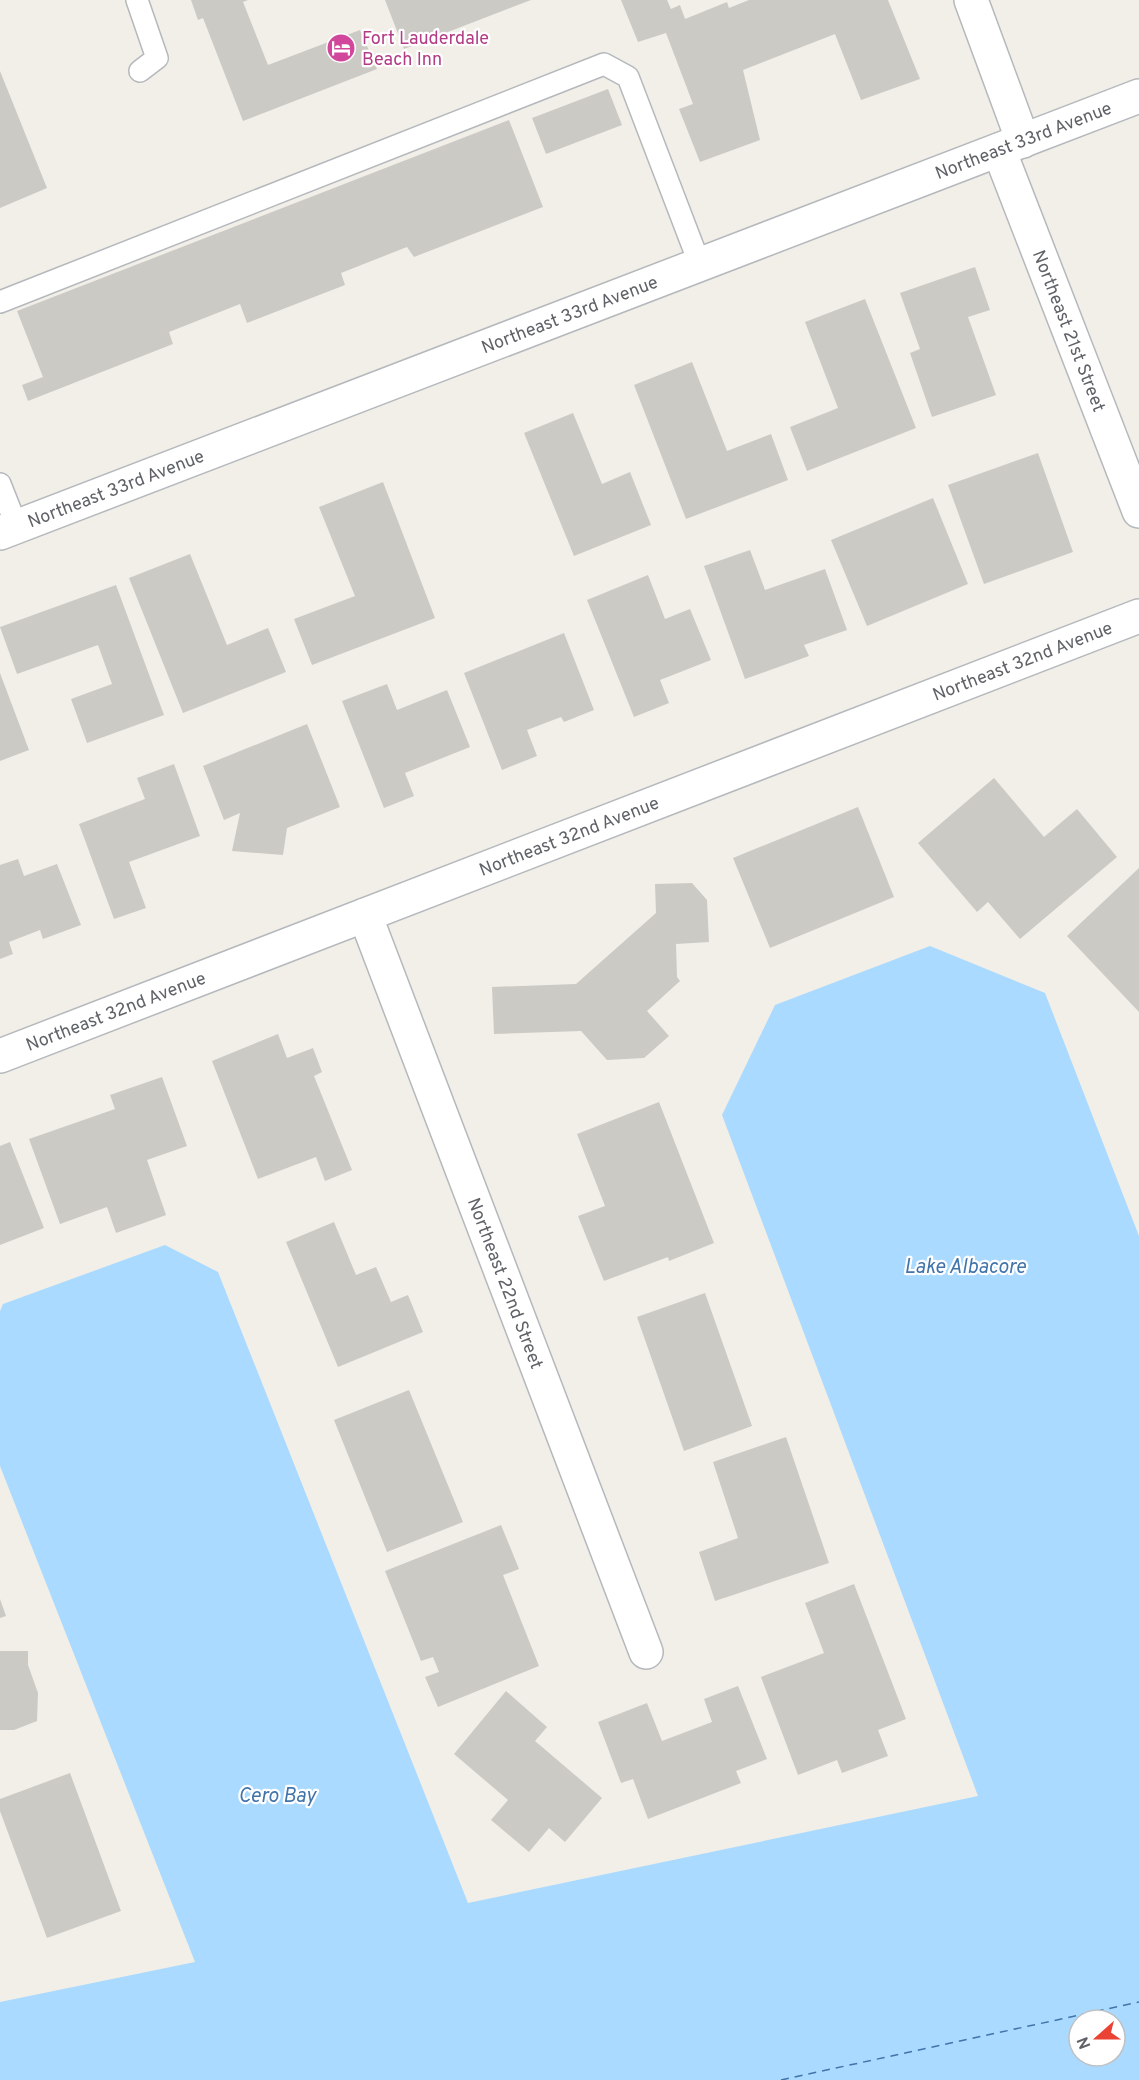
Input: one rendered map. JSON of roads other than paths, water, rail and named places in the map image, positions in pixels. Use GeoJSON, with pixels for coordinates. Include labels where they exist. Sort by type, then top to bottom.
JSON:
{"type":"FeatureCollection","features":[{"type":"Feature","properties":{"kind":"street","name":"Northeast 21st Street"},"geometry":{"type":"LineString","coordinates":[[971,0],[1011,145],[1139,511]]}},
{"type":"Feature","properties":{"kind":"street","name":"Northeast 33rd Avenue"},"geometry":{"type":"LineString","coordinates":[[9,530],[1139,96]]}},
{"type":"Feature","properties":{"kind":"street","name":"Northeast 32nd Avenue"},"geometry":{"type":"LineString","coordinates":[[0,1056],[1139,616]]}},
{"type":"Feature","properties":{"kind":"street","name":"Northeast 22nd Street"},"geometry":{"type":"LineString","coordinates":[[365,915],[646,1652]]}},
{"type":"Feature","properties":{"kind":"lane"},"geometry":{"type":"LineString","coordinates":[[137,0],[157,58],[140,71]]}},
{"type":"Feature","properties":{"kind":"lane"},"geometry":{"type":"LineString","coordinates":[[0,303],[604,64],[628,76],[700,265]]}},
{"type":"Feature","properties":{"kind":"lane"},"geometry":{"type":"LineString","coordinates":[[0,484],[9,530]]}},
{"type":"Feature","properties":{"kind":"water"},"geometry":{"type":"Polygon","coordinates":[[[930,946],[1045,993],[1139,1236],[1139,2080],[0,2080],[0,2002],[195,1962],[0,1466],[0,1311],[3,1304],[165,1245],[218,1272],[468,1903],[978,1796],[722,1115],[775,1005],[930,946]]]}},
{"type":"Feature","properties":{"kind":"place","name":"Fort Lauderdale Beach Inn"},"geometry":{"type":"Point","coordinates":[341,48]}},
{"type":"Feature","properties":{"kind":"water label","name":"Lake Albacore"},"geometry":{"type":"Point","coordinates":[965,1266]}},
{"type":"Feature","properties":{"kind":"water label","name":"Cero Bay"},"geometry":{"type":"Point","coordinates":[277,1795]}}]}
